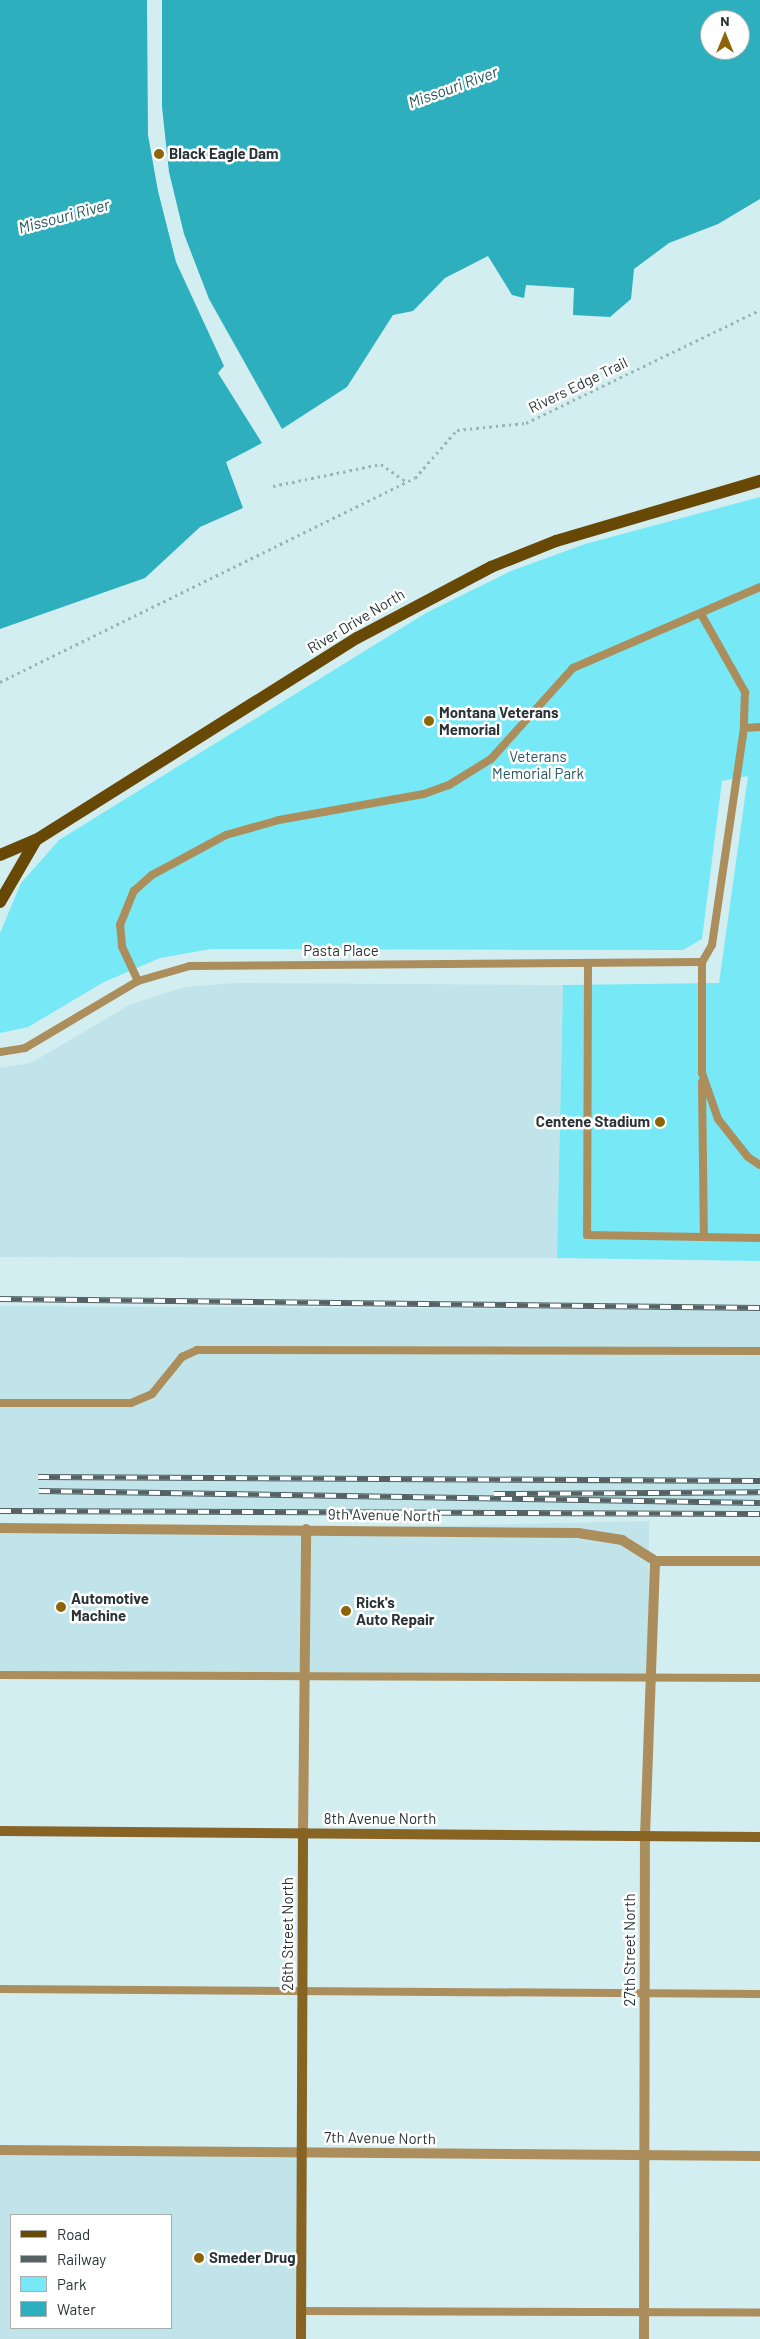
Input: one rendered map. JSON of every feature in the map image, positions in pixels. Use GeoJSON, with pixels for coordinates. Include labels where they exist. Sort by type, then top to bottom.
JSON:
{"type":"FeatureCollection","features":[{"type":"Feature","properties":{"kind":"main road","name":"River Drive North"},"geometry":{"type":"LineString","coordinates":[[0,855],[36,840],[100,796],[422,601],[556,541],[760,480]]}},
{"type":"Feature","properties":{"kind":"main road"},"geometry":{"type":"LineString","coordinates":[[0,902],[36,840]]}},
{"type":"Feature","properties":{"kind":"street","name":"9th Avenue North"},"geometry":{"type":"LineString","coordinates":[[0,1528],[306,1529],[578,1533],[622,1540],[655,1561]]}},
{"type":"Feature","properties":{"kind":"street","name":"26th Street North"},"geometry":{"type":"LineString","coordinates":[[301,2339],[306,1529]]}},
{"type":"Feature","properties":{"kind":"street"},"geometry":{"type":"LineString","coordinates":[[655,1561],[760,1561]]}},
{"type":"Feature","properties":{"kind":"street","name":"27th Street North"},"geometry":{"type":"LineString","coordinates":[[644,2339],[646,2156],[645,1836],[648,1676],[655,1561]]}},
{"type":"Feature","properties":{"kind":"street","name":"8th Avenue North"},"geometry":{"type":"LineString","coordinates":[[0,1831],[760,1837]]}},
{"type":"Feature","properties":{"kind":"street","name":"7th Avenue North"},"geometry":{"type":"LineString","coordinates":[[0,2150],[760,2156]]}},
{"type":"Feature","properties":{"kind":"lane"},"geometry":{"type":"LineString","coordinates":[[138,981],[122,946],[120,924],[134,891],[152,875],[226,836],[279,820],[424,794],[449,785],[491,760],[573,668],[760,587]]}},
{"type":"Feature","properties":{"kind":"lane"},"geometry":{"type":"LineString","coordinates":[[701,614],[745,692],[744,728],[712,945],[702,962],[704,1237]]}},
{"type":"Feature","properties":{"kind":"lane"},"geometry":{"type":"LineString","coordinates":[[744,728],[760,727]]}},
{"type":"Feature","properties":{"kind":"lane","name":"Pasta Place"},"geometry":{"type":"LineString","coordinates":[[0,1052],[25,1048],[138,981],[210,965],[588,966],[702,962]]}},
{"type":"Feature","properties":{"kind":"lane"},"geometry":{"type":"LineString","coordinates":[[588,966],[587,1235],[760,1238]]}},
{"type":"Feature","properties":{"kind":"lane"},"geometry":{"type":"LineString","coordinates":[[702,1073],[718,1119],[748,1157],[760,1165]]}},
{"type":"Feature","properties":{"kind":"lane"},"geometry":{"type":"LineString","coordinates":[[0,1402],[131,1402],[152,1394],[182,1357],[197,1350],[760,1351]]}},
{"type":"Feature","properties":{"kind":"lane"},"geometry":{"type":"LineString","coordinates":[[0,1675],[648,1676],[760,1678]]}},
{"type":"Feature","properties":{"kind":"lane"},"geometry":{"type":"LineString","coordinates":[[0,1989],[760,1994]]}},
{"type":"Feature","properties":{"kind":"lane"},"geometry":{"type":"LineString","coordinates":[[301,2310],[760,2313]]}},
{"type":"Feature","properties":{"kind":"path","name":"Rivers Edge Trail"},"geometry":{"type":"LineString","coordinates":[[406,482],[414,478],[457,430],[526,423],[760,310]]}},
{"type":"Feature","properties":{"kind":"path"},"geometry":{"type":"LineString","coordinates":[[0,682],[406,482],[381,464],[273,486]]}},
{"type":"Feature","properties":{"kind":"shaded area"},"geometry":{"type":"Polygon","coordinates":[[[236,983],[563,985],[557,1258],[0,1257],[0,1068],[31,1063],[131,1004],[185,987],[236,983]]]}},
{"type":"Feature","properties":{"kind":"shaded area"},"geometry":{"type":"Polygon","coordinates":[[[0,1306],[760,1310],[760,1510],[0,1511],[0,1306]]]}},
{"type":"Feature","properties":{"kind":"shaded area"},"geometry":{"type":"Polygon","coordinates":[[[649,1521],[648,1676],[0,1675],[0,1528],[306,1529],[649,1521]]]}},
{"type":"Feature","properties":{"kind":"shaded area"},"geometry":{"type":"Polygon","coordinates":[[[0,2150],[301,2152],[301,2339],[0,2339],[0,2150]]]}},
{"type":"Feature","properties":{"kind":"green space","name":"Veterans Memorial Park"},"geometry":{"type":"Polygon","coordinates":[[[760,497],[760,1261],[557,1258],[563,985],[719,983],[748,776],[722,781],[702,939],[683,950],[211,949],[160,958],[104,982],[28,1027],[0,1033],[0,933],[21,883],[59,840],[426,613],[511,571],[585,544],[760,497]]]}},
{"type":"Feature","properties":{"kind":"water","name":"Missouri River"},"geometry":{"type":"Polygon","coordinates":[[[0,0],[147,0],[148,135],[158,191],[176,262],[224,366],[218,373],[262,443],[226,462],[243,508],[200,527],[145,578],[0,629],[0,0]]]}},
{"type":"Feature","properties":{"kind":"water","name":"Missouri River"},"geometry":{"type":"Polygon","coordinates":[[[162,0],[760,0],[760,199],[718,224],[669,243],[634,269],[631,299],[610,317],[573,315],[574,288],[526,285],[524,298],[512,295],[488,256],[445,278],[413,311],[393,315],[347,387],[282,429],[209,299],[184,234],[169,172],[162,107],[162,0]]]}},
{"type":"Feature","properties":{"kind":"railway"},"geometry":{"type":"LineString","coordinates":[[0,1299],[760,1308]]}},
{"type":"Feature","properties":{"kind":"railway"},"geometry":{"type":"LineString","coordinates":[[38,1477],[760,1481]]}},
{"type":"Feature","properties":{"kind":"railway"},"geometry":{"type":"LineString","coordinates":[[39,1491],[760,1503]]}},
{"type":"Feature","properties":{"kind":"railway"},"geometry":{"type":"LineString","coordinates":[[494,1494],[760,1492]]}},
{"type":"Feature","properties":{"kind":"railway"},"geometry":{"type":"LineString","coordinates":[[0,1511],[760,1514]]}},
{"type":"Feature","properties":{"kind":"place","name":"Black Eagle Dam"},"geometry":{"type":"Point","coordinates":[159,154]}},
{"type":"Feature","properties":{"kind":"place","name":"Montana Veterans Memorial"},"geometry":{"type":"Point","coordinates":[429,721]}},
{"type":"Feature","properties":{"kind":"place","name":"Centene Stadium"},"geometry":{"type":"Point","coordinates":[660,1122]}},
{"type":"Feature","properties":{"kind":"place","name":"Automotive Machine"},"geometry":{"type":"Point","coordinates":[61,1607]}},
{"type":"Feature","properties":{"kind":"place","name":"Rick's Auto Repair"},"geometry":{"type":"Point","coordinates":[346,1611]}},
{"type":"Feature","properties":{"kind":"place","name":"Smeder Drug"},"geometry":{"type":"Point","coordinates":[199,2258]}}]}
